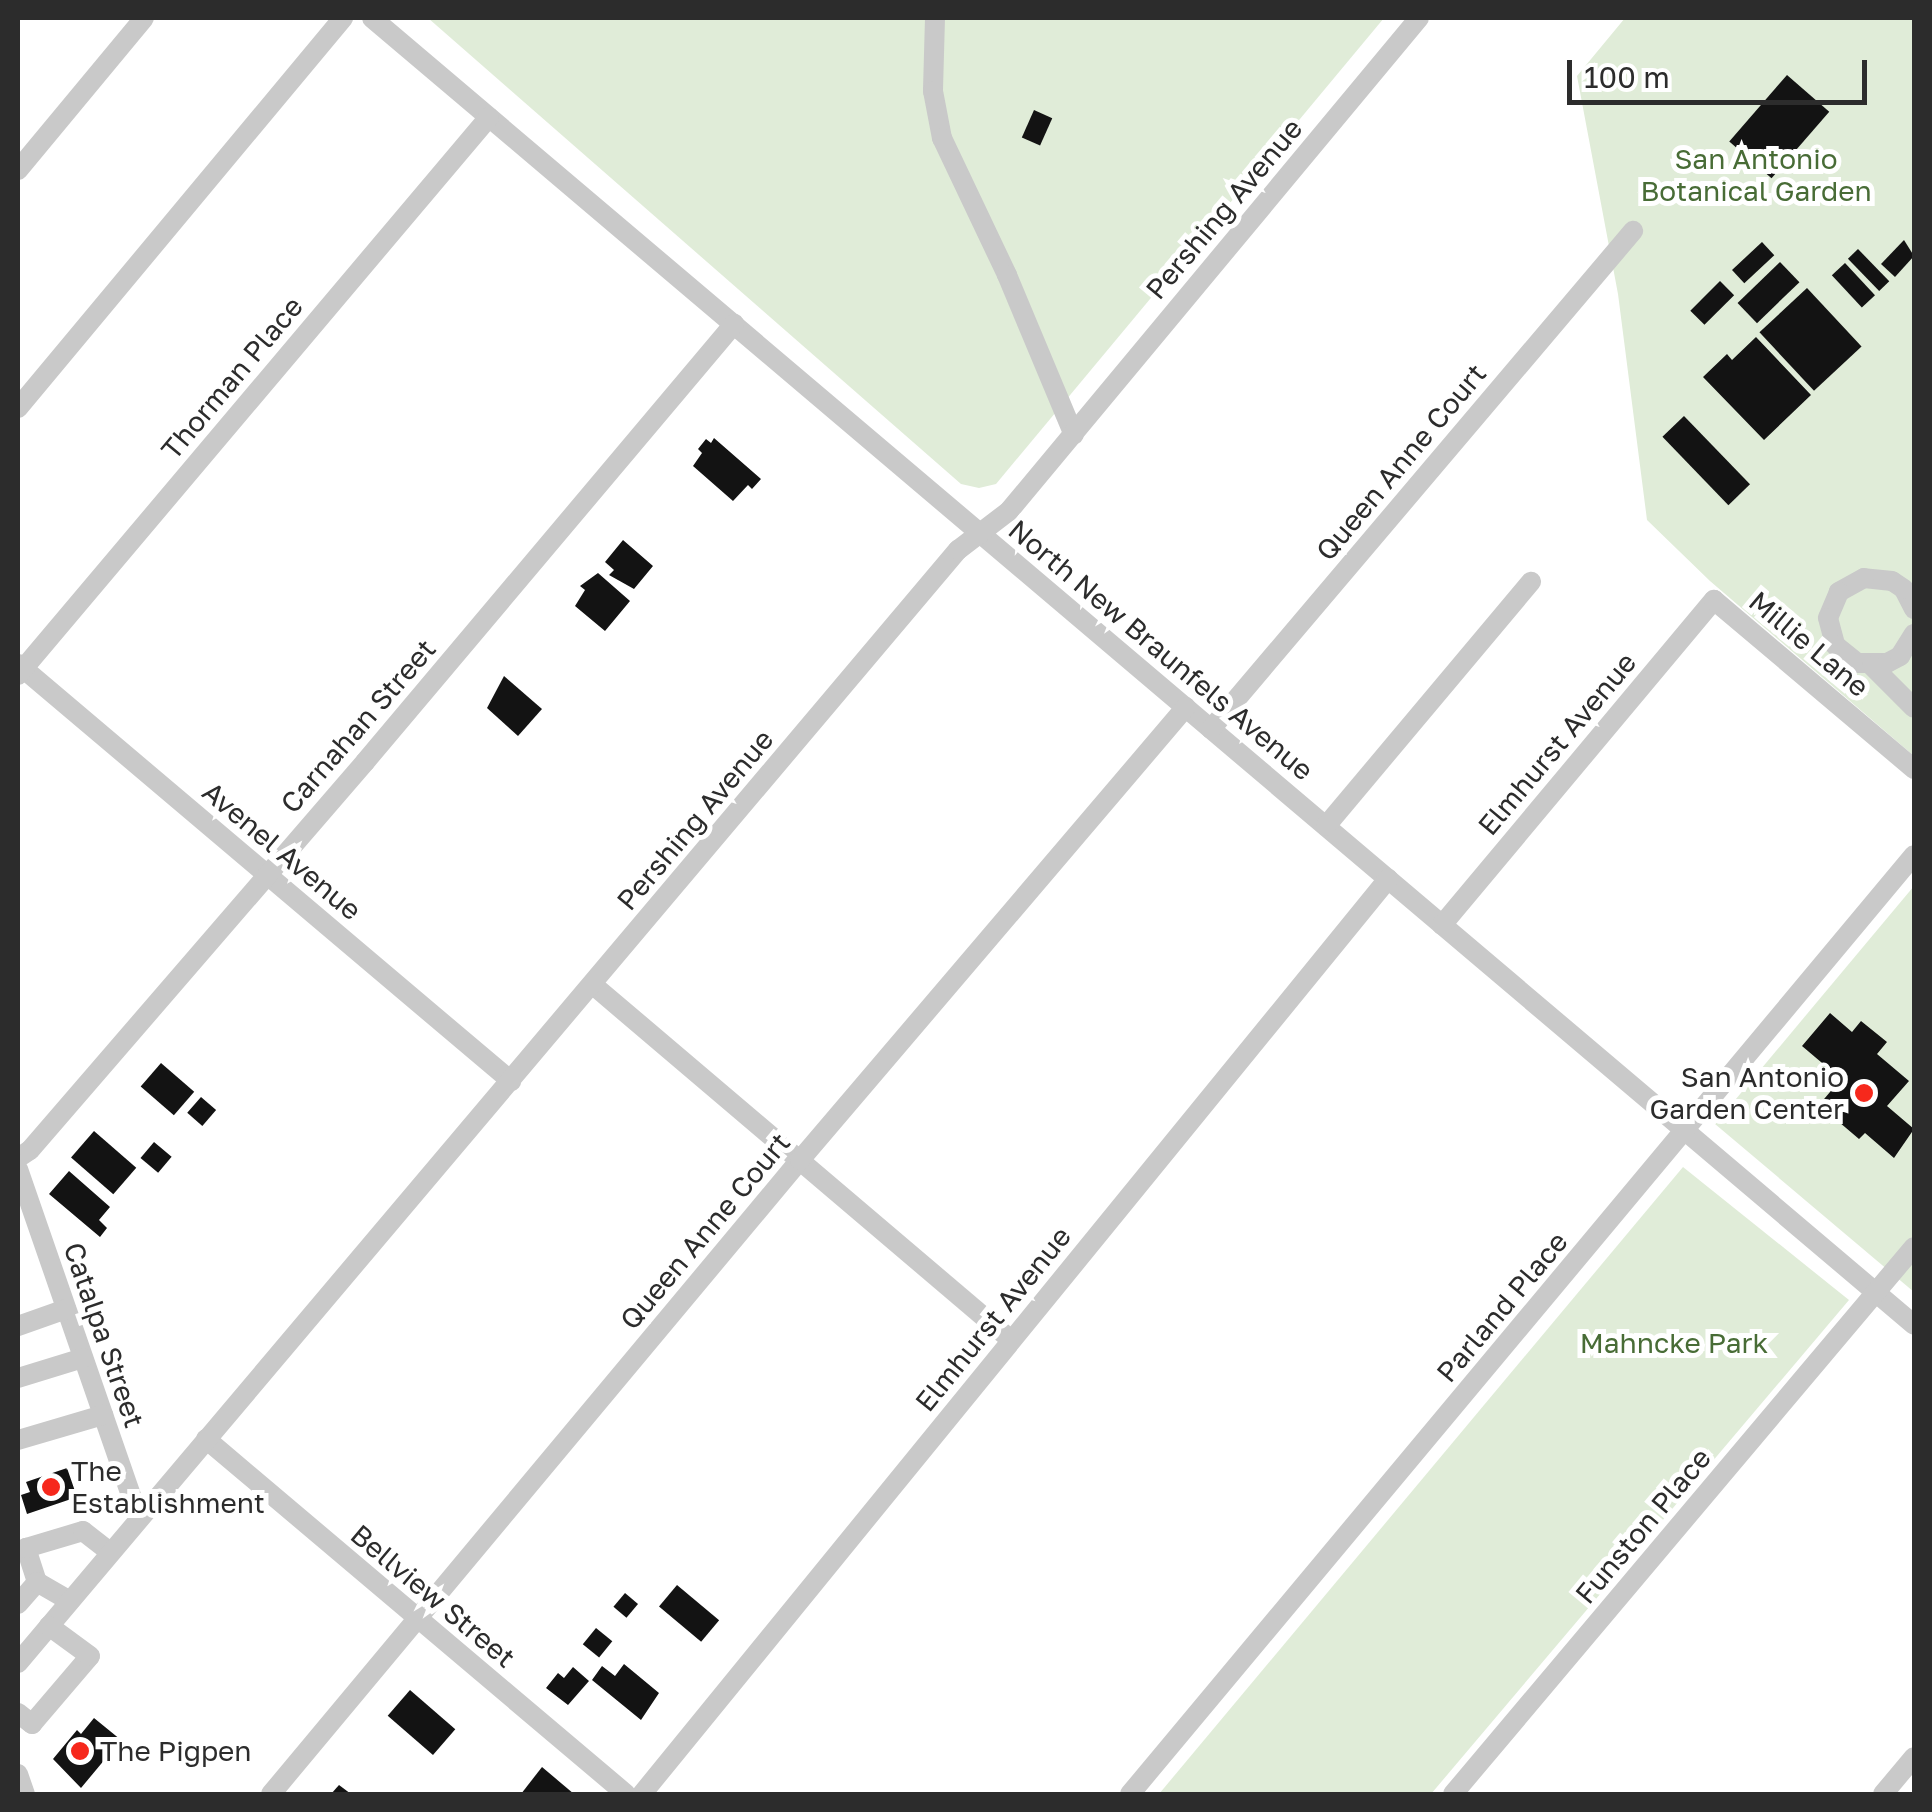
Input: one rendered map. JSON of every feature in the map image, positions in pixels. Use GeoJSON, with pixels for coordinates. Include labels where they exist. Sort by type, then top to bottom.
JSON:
{"type":"FeatureCollection","features":[{"type":"Feature","properties":{"kind":"street"},"geometry":{"type":"LineString","coordinates":[[18,170],[144,18]]}},
{"type":"Feature","properties":{"kind":"street"},"geometry":{"type":"LineString","coordinates":[[18,408],[343,18]]}},
{"type":"Feature","properties":{"kind":"street","name":"North New Braunfels Avenue"},"geometry":{"type":"LineString","coordinates":[[372,18],[1914,1325]]}},
{"type":"Feature","properties":{"kind":"street"},"geometry":{"type":"LineString","coordinates":[[936,18],[933,91],[942,138],[1007,274],[1074,435]]}},
{"type":"Feature","properties":{"kind":"street","name":"Pershing Avenue"},"geometry":{"type":"LineString","coordinates":[[18,1664],[958,550],[1009,511],[1074,435],[1418,18]]}},
{"type":"Feature","properties":{"kind":"street","name":"Thorman Place"},"geometry":{"type":"LineString","coordinates":[[20,669],[489,116]]}},
{"type":"Feature","properties":{"kind":"street","name":"Queen Anne Court"},"geometry":{"type":"LineString","coordinates":[[1211,729],[1633,231]]}},
{"type":"Feature","properties":{"kind":"street","name":"Carnahan Street"},"geometry":{"type":"LineString","coordinates":[[18,1158],[30,1150],[734,324]]}},
{"type":"Feature","properties":{"kind":"street"},"geometry":{"type":"LineString","coordinates":[[1913,642],[1900,656],[1872,666],[1857,663],[1835,646],[1828,618],[1839,592],[1850,582],[1878,577],[1904,590],[1914,609]]}},
{"type":"Feature","properties":{"kind":"street"},"geometry":{"type":"LineString","coordinates":[[1326,826],[1531,582]]}},
{"type":"Feature","properties":{"kind":"street","name":"Millie Lane"},"geometry":{"type":"LineString","coordinates":[[1714,600],[1914,770]]}},
{"type":"Feature","properties":{"kind":"street","name":"Elmhurst Avenue"},"geometry":{"type":"LineString","coordinates":[[1442,924],[1714,600]]}},
{"type":"Feature","properties":{"kind":"street"},"geometry":{"type":"LineString","coordinates":[[1872,666],[1914,708]]}},
{"type":"Feature","properties":{"kind":"street","name":"Avenel Avenue"},"geometry":{"type":"LineString","coordinates":[[20,669],[511,1081]]}},
{"type":"Feature","properties":{"kind":"street","name":"Queen Anne Court"},"geometry":{"type":"LineString","coordinates":[[271,1794],[800,1160],[1186,707]]}},
{"type":"Feature","properties":{"kind":"street","name":"Parland Place"},"geometry":{"type":"LineString","coordinates":[[1130,1794],[1914,855]]}},
{"type":"Feature","properties":{"kind":"street","name":"Elmhurst Avenue"},"geometry":{"type":"LineString","coordinates":[[642,1794],[1388,879]]}},
{"type":"Feature","properties":{"kind":"street"},"geometry":{"type":"LineString","coordinates":[[592,984],[1011,1340]]}},
{"type":"Feature","properties":{"kind":"street","name":"Catalpa Street"},"geometry":{"type":"LineString","coordinates":[[18,1169],[139,1519]]}},
{"type":"Feature","properties":{"kind":"street","name":"Funston Place"},"geometry":{"type":"LineString","coordinates":[[1453,1794],[1914,1247]]}},
{"type":"Feature","properties":{"kind":"street"},"geometry":{"type":"LineString","coordinates":[[18,1326],[66,1308]]}},
{"type":"Feature","properties":{"kind":"street"},"geometry":{"type":"LineString","coordinates":[[18,1378],[83,1358]]}},
{"type":"Feature","properties":{"kind":"street"},"geometry":{"type":"LineString","coordinates":[[18,1440],[103,1415]]}},
{"type":"Feature","properties":{"kind":"street","name":"Bellview Street"},"geometry":{"type":"LineString","coordinates":[[206,1439],[626,1794]]}},
{"type":"Feature","properties":{"kind":"street"},"geometry":{"type":"LineString","coordinates":[[70,1602],[37,1582],[22,1550],[82,1531],[110,1552]]}},
{"type":"Feature","properties":{"kind":"street"},"geometry":{"type":"LineString","coordinates":[[18,1604],[37,1582]]}},
{"type":"Feature","properties":{"kind":"street"},"geometry":{"type":"LineString","coordinates":[[18,1713],[32,1724],[90,1656],[49,1626]]}},
{"type":"Feature","properties":{"kind":"street"},"geometry":{"type":"LineString","coordinates":[[1883,1794],[1914,1757]]}},
{"type":"Feature","properties":{"kind":"street"},"geometry":{"type":"LineString","coordinates":[[18,1774],[25,1794]]}},
{"type":"Feature","properties":{"kind":"green space"},"geometry":{"type":"Polygon","coordinates":[[[428,18],[1384,18],[996,484],[979,488],[961,484],[428,18]]]}},
{"type":"Feature","properties":{"kind":"green space","name":"San Antonio Botanical Garden"},"geometry":{"type":"Polygon","coordinates":[[[1625,18],[1914,18],[1914,756],[1710,581],[1647,520],[1618,294],[1577,76],[1625,18]]]}},
{"type":"Feature","properties":{"kind":"green space"},"geometry":{"type":"Polygon","coordinates":[[[1914,886],[1914,1292],[1715,1124],[1914,886]]]}},
{"type":"Feature","properties":{"kind":"green space","name":"Mahncke Park"},"geometry":{"type":"Polygon","coordinates":[[[1683,1167],[1849,1300],[1431,1794],[1159,1794],[1683,1167]]]}},
{"type":"Feature","properties":{"kind":"building"},"geometry":{"type":"Polygon","coordinates":[[[1787,75],[1829,112],[1772,178],[1729,141],[1787,75]]]}},
{"type":"Feature","properties":{"kind":"building"},"geometry":{"type":"Polygon","coordinates":[[[1034,110],[1052,118],[1040,146],[1022,137],[1034,110]]]}},
{"type":"Feature","properties":{"kind":"building"},"geometry":{"type":"Polygon","coordinates":[[[1904,240],[1914,256],[1895,277],[1881,264],[1904,240]]]}},
{"type":"Feature","properties":{"kind":"building"},"geometry":{"type":"Polygon","coordinates":[[[1762,242],[1774,255],[1744,283],[1732,270],[1762,242]]]}},
{"type":"Feature","properties":{"kind":"building"},"geometry":{"type":"Polygon","coordinates":[[[1858,249],[1889,281],[1879,291],[1848,259],[1858,249]]]}},
{"type":"Feature","properties":{"kind":"building"},"geometry":{"type":"Polygon","coordinates":[[[1780,262],[1799,282],[1757,323],[1738,303],[1780,262]]]}},
{"type":"Feature","properties":{"kind":"building"},"geometry":{"type":"Polygon","coordinates":[[[1845,263],[1875,295],[1862,307],[1832,275],[1845,263]]]}},
{"type":"Feature","properties":{"kind":"building"},"geometry":{"type":"Polygon","coordinates":[[[1720,281],[1734,295],[1704,325],[1690,311],[1720,281]]]}},
{"type":"Feature","properties":{"kind":"building"},"geometry":{"type":"Polygon","coordinates":[[[1807,288],[1862,347],[1814,391],[1759,332],[1807,288]]]}},
{"type":"Feature","properties":{"kind":"building"},"geometry":{"type":"Polygon","coordinates":[[[1756,337],[1811,395],[1764,440],[1703,377],[1727,354],[1732,360],[1756,337]]]}},
{"type":"Feature","properties":{"kind":"building"},"geometry":{"type":"Polygon","coordinates":[[[1684,416],[1750,484],[1728,505],[1662,437],[1684,416]]]}},
{"type":"Feature","properties":{"kind":"building"},"geometry":{"type":"Polygon","coordinates":[[[714,438],[761,479],[752,489],[748,485],[733,501],[693,466],[702,453],[698,449],[706,439],[711,443],[714,438]]]}},
{"type":"Feature","properties":{"kind":"building"},"geometry":{"type":"Polygon","coordinates":[[[623,540],[653,566],[634,589],[609,575],[614,570],[605,562],[623,540]]]}},
{"type":"Feature","properties":{"kind":"building"},"geometry":{"type":"Polygon","coordinates":[[[598,573],[630,601],[605,631],[575,606],[585,590],[580,586],[598,573]]]}},
{"type":"Feature","properties":{"kind":"building"},"geometry":{"type":"Polygon","coordinates":[[[504,676],[542,709],[518,736],[487,708],[504,676]]]}},
{"type":"Feature","properties":{"kind":"building","name":"San Antonio Garden Center"},"geometry":{"type":"Polygon","coordinates":[[[1830,1013],[1852,1032],[1861,1021],[1887,1042],[1877,1054],[1909,1081],[1887,1106],[1914,1129],[1894,1158],[1865,1133],[1859,1139],[1819,1105],[1841,1079],[1802,1046],[1830,1013]]]}},
{"type":"Feature","properties":{"kind":"building"},"geometry":{"type":"Polygon","coordinates":[[[161,1063],[194,1092],[174,1115],[141,1086],[161,1063]]]}},
{"type":"Feature","properties":{"kind":"building"},"geometry":{"type":"Polygon","coordinates":[[[201,1097],[216,1110],[202,1126],[187,1113],[201,1097]]]}},
{"type":"Feature","properties":{"kind":"building"},"geometry":{"type":"Polygon","coordinates":[[[94,1131],[136,1168],[113,1194],[71,1157],[94,1131]]]}},
{"type":"Feature","properties":{"kind":"building"},"geometry":{"type":"Polygon","coordinates":[[[154,1142],[172,1157],[158,1173],[141,1158],[154,1142]]]}},
{"type":"Feature","properties":{"kind":"building"},"geometry":{"type":"Polygon","coordinates":[[[69,1171],[110,1207],[99,1220],[107,1228],[100,1237],[49,1194],[69,1171]]]}},
{"type":"Feature","properties":{"kind":"building","name":"The Establishment"},"geometry":{"type":"Polygon","coordinates":[[[67,1468],[77,1497],[27,1514],[21,1495],[30,1492],[26,1482],[67,1468]]]}},
{"type":"Feature","properties":{"kind":"building"},"geometry":{"type":"Polygon","coordinates":[[[677,1585],[719,1620],[701,1642],[659,1606],[677,1585]]]}},
{"type":"Feature","properties":{"kind":"building"},"geometry":{"type":"Polygon","coordinates":[[[625,1593],[638,1604],[626,1618],[613,1607],[625,1593]]]}},
{"type":"Feature","properties":{"kind":"building"},"geometry":{"type":"Polygon","coordinates":[[[596,1628],[612,1641],[599,1658],[583,1644],[596,1628]]]}},
{"type":"Feature","properties":{"kind":"building"},"geometry":{"type":"Polygon","coordinates":[[[624,1664],[659,1693],[641,1720],[592,1680],[602,1666],[615,1676],[624,1664]]]}},
{"type":"Feature","properties":{"kind":"building"},"geometry":{"type":"Polygon","coordinates":[[[573,1667],[589,1681],[568,1705],[546,1688],[558,1673],[564,1678],[573,1667]]]}},
{"type":"Feature","properties":{"kind":"building"},"geometry":{"type":"Polygon","coordinates":[[[410,1690],[455,1729],[433,1755],[388,1716],[410,1690]]]}},
{"type":"Feature","properties":{"kind":"building"},"geometry":{"type":"Polygon","coordinates":[[[94,1718],[121,1740],[81,1788],[53,1759],[77,1730],[81,1734],[94,1718]]]}},
{"type":"Feature","properties":{"kind":"building"},"geometry":{"type":"Polygon","coordinates":[[[542,1767],[574,1794],[521,1794],[542,1767]]]}},
{"type":"Feature","properties":{"kind":"building"},"geometry":{"type":"Polygon","coordinates":[[[339,1785],[351,1794],[331,1794],[339,1785]]]}},
{"type":"Feature","properties":{"kind":"place","name":"San Antonio Garden Center"},"geometry":{"type":"Point","coordinates":[1864,1093]}},
{"type":"Feature","properties":{"kind":"place","name":"The Establishment"},"geometry":{"type":"Point","coordinates":[51,1487]}},
{"type":"Feature","properties":{"kind":"place","name":"The Pigpen"},"geometry":{"type":"Point","coordinates":[80,1751]}}]}
